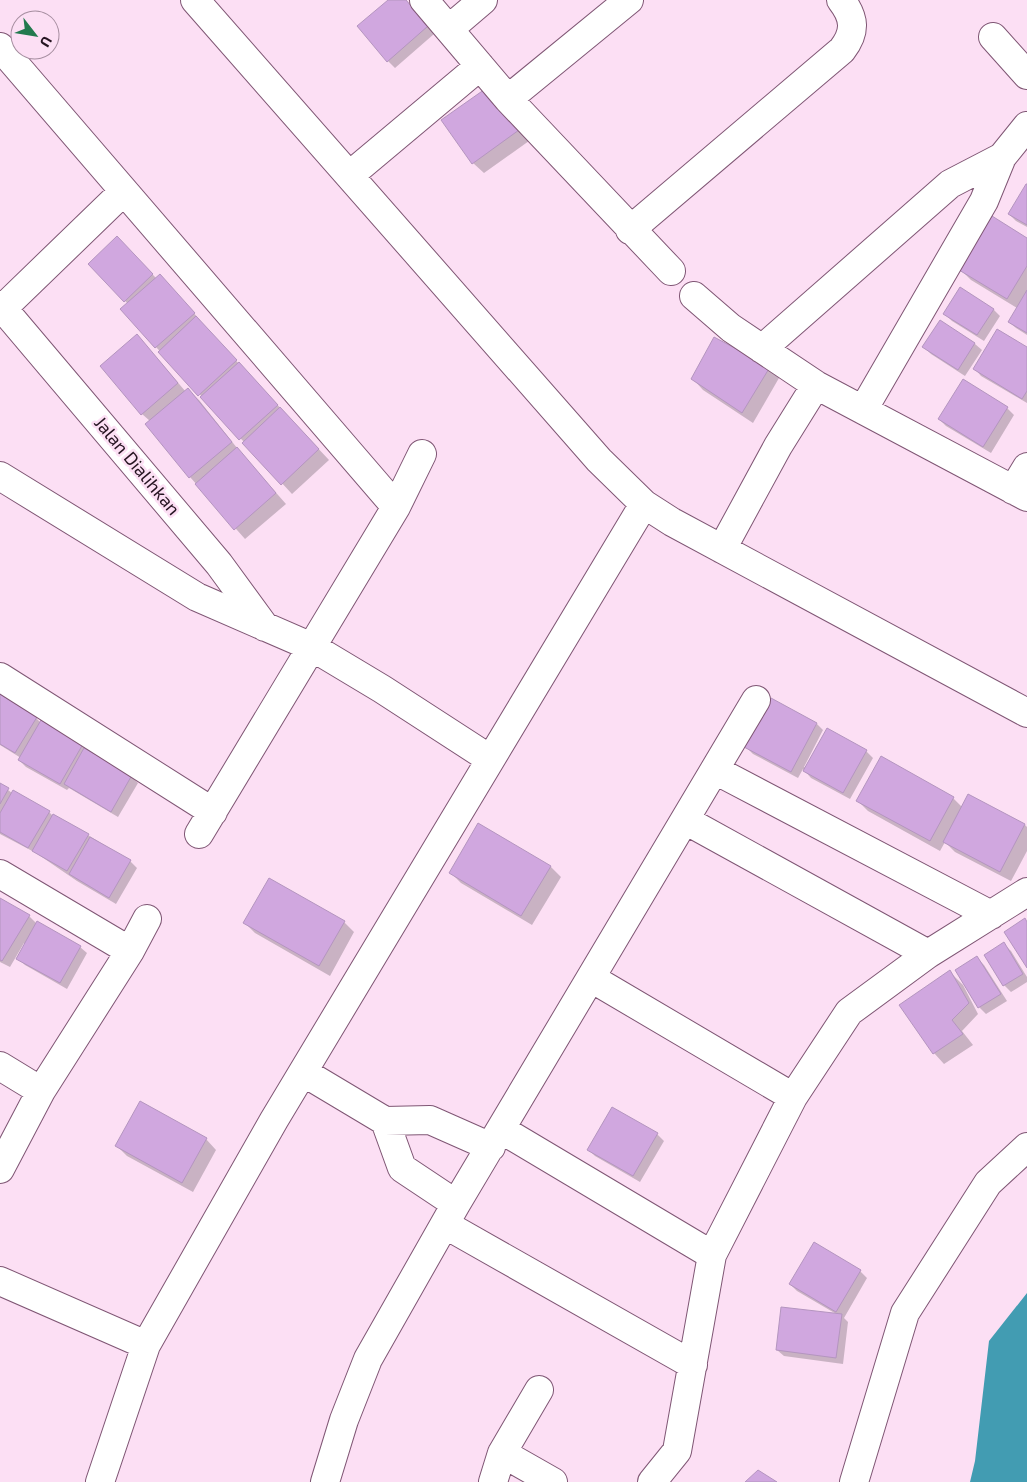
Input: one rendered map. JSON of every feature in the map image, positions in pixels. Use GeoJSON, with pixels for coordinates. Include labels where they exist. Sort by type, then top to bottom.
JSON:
{"type":"FeatureCollection","features":[{"type":"Feature","properties":{"kind":"street"},"geometry":{"type":"LineString","coordinates":[[195,0],[599,460],[644,504],[722,549],[1027,713]]}},
{"type":"Feature","properties":{"kind":"street"},"geometry":{"type":"LineString","coordinates":[[424,0],[508,99],[670,271]]}},
{"type":"Feature","properties":{"kind":"street"},"geometry":{"type":"LineString","coordinates":[[448,29],[483,0]]}},
{"type":"Feature","properties":{"kind":"street"},"geometry":{"type":"LineString","coordinates":[[508,99],[629,0]]}},
{"type":"Feature","properties":{"kind":"street"},"geometry":{"type":"LineString","coordinates":[[630,230],[842,50],[850,40],[852,19],[841,0]]}},
{"type":"Feature","properties":{"kind":"street"},"geometry":{"type":"LineString","coordinates":[[993,37],[1027,75]]}},
{"type":"Feature","properties":{"kind":"street"},"geometry":{"type":"LineString","coordinates":[[0,47],[396,506]]}},
{"type":"Feature","properties":{"kind":"street"},"geometry":{"type":"LineString","coordinates":[[350,175],[480,66]]}},
{"type":"Feature","properties":{"kind":"street"},"geometry":{"type":"LineString","coordinates":[[863,410],[984,201],[1002,157],[1027,126]]}},
{"type":"Feature","properties":{"kind":"street"},"geometry":{"type":"LineString","coordinates":[[762,349],[950,184],[1002,157]]}},
{"type":"Feature","properties":{"kind":"street"},"geometry":{"type":"LineString","coordinates":[[1,308],[124,191]]}},
{"type":"Feature","properties":{"kind":"street"},"geometry":{"type":"LineString","coordinates":[[694,296],[731,328],[816,385],[863,410],[1022,485]]}},
{"type":"Feature","properties":{"kind":"street","name":"Jalan Dialihkan"},"geometry":{"type":"LineString","coordinates":[[1,308],[219,564],[266,628]]}},
{"type":"Feature","properties":{"kind":"street"},"geometry":{"type":"LineString","coordinates":[[722,549],[778,446],[816,385]]}},
{"type":"Feature","properties":{"kind":"street"},"geometry":{"type":"LineString","coordinates":[[0,678],[206,823],[396,506],[422,454]]}},
{"type":"Feature","properties":{"kind":"street"},"geometry":{"type":"LineString","coordinates":[[0,476],[197,598],[312,647],[382,688],[490,759]]}},
{"type":"Feature","properties":{"kind":"street"},"geometry":{"type":"LineString","coordinates":[[100,1482],[146,1345],[274,1120],[644,504]]}},
{"type":"Feature","properties":{"kind":"street"},"geometry":{"type":"LineString","coordinates":[[325,1482],[344,1420],[368,1359],[451,1214],[756,700]]}},
{"type":"Feature","properties":{"kind":"street"},"geometry":{"type":"LineString","coordinates":[[715,770],[991,915]]}},
{"type":"Feature","properties":{"kind":"street"},"geometry":{"type":"LineString","coordinates":[[686,820],[928,954]]}},
{"type":"Feature","properties":{"kind":"street"},"geometry":{"type":"LineString","coordinates":[[0,874],[130,951]]}},
{"type":"Feature","properties":{"kind":"street"},"geometry":{"type":"LineString","coordinates":[[652,1482],[677,1451],[712,1255],[793,1097],[849,1012],[928,954],[1027,892]]}},
{"type":"Feature","properties":{"kind":"street"},"geometry":{"type":"LineString","coordinates":[[0,1169],[41,1091],[130,951],[147,919]]}},
{"type":"Feature","properties":{"kind":"street"},"geometry":{"type":"LineString","coordinates":[[592,978],[793,1097]]}},
{"type":"Feature","properties":{"kind":"street"},"geometry":{"type":"LineString","coordinates":[[0,1066],[41,1091]]}},
{"type":"Feature","properties":{"kind":"street"},"geometry":{"type":"LineString","coordinates":[[303,1072],[385,1121],[430,1120],[497,1139],[712,1255]]}},
{"type":"Feature","properties":{"kind":"street"},"geometry":{"type":"LineString","coordinates":[[385,1121],[402,1168],[451,1214],[693,1365]]}},
{"type":"Feature","properties":{"kind":"street"},"geometry":{"type":"LineString","coordinates":[[854,1482],[905,1314],[988,1183],[1027,1147]]}},
{"type":"Feature","properties":{"kind":"street"},"geometry":{"type":"LineString","coordinates":[[0,1281],[146,1345]]}},
{"type":"Feature","properties":{"kind":"street"},"geometry":{"type":"LineString","coordinates":[[493,1482],[502,1453],[539,1390]]}},
{"type":"Feature","properties":{"kind":"street"},"geometry":{"type":"LineString","coordinates":[[502,1453],[553,1482]]}},
{"type":"Feature","properties":{"kind":"water"},"geometry":{"type":"Polygon","coordinates":[[[1027,1293],[1027,1482],[970,1482],[975,1461],[989,1341],[1027,1293]]]}},
{"type":"Feature","properties":{"kind":"building"},"geometry":{"type":"Polygon","coordinates":[[[388,0],[406,0],[428,26],[387,62],[357,26],[388,0]]]}},
{"type":"Feature","properties":{"kind":"building"},"geometry":{"type":"Polygon","coordinates":[[[488,87],[519,130],[472,164],[441,120],[488,87]]]}},
{"type":"Feature","properties":{"kind":"building"},"geometry":{"type":"Polygon","coordinates":[[[1027,184],[1027,225],[1008,214],[1027,184]]]}},
{"type":"Feature","properties":{"kind":"building"},"geometry":{"type":"Polygon","coordinates":[[[992,216],[1027,238],[1027,266],[1007,299],[959,270],[992,216]]]}},
{"type":"Feature","properties":{"kind":"building"},"geometry":{"type":"Polygon","coordinates":[[[117,236],[153,274],[124,302],[88,264],[117,236]]]}},
{"type":"Feature","properties":{"kind":"building"},"geometry":{"type":"Polygon","coordinates":[[[160,274],[195,313],[155,348],[120,309],[160,274]]]}},
{"type":"Feature","properties":{"kind":"building"},"geometry":{"type":"Polygon","coordinates":[[[960,287],[994,309],[977,335],[943,314],[960,287]]]}},
{"type":"Feature","properties":{"kind":"building"},"geometry":{"type":"Polygon","coordinates":[[[1027,290],[1027,333],[1008,322],[1027,290]]]}},
{"type":"Feature","properties":{"kind":"building"},"geometry":{"type":"Polygon","coordinates":[[[196,316],[237,360],[198,396],[158,352],[196,316]]]}},
{"type":"Feature","properties":{"kind":"building"},"geometry":{"type":"Polygon","coordinates":[[[940,320],[975,343],[958,370],[922,347],[940,320]]]}},
{"type":"Feature","properties":{"kind":"building"},"geometry":{"type":"Polygon","coordinates":[[[997,329],[1027,347],[1027,391],[1022,399],[973,369],[997,329]]]}},
{"type":"Feature","properties":{"kind":"building"},"geometry":{"type":"Polygon","coordinates":[[[137,334],[178,383],[141,415],[100,366],[137,334]]]}},
{"type":"Feature","properties":{"kind":"building"},"geometry":{"type":"Polygon","coordinates":[[[714,337],[770,367],[742,413],[691,379],[714,337]]]}},
{"type":"Feature","properties":{"kind":"building"},"geometry":{"type":"Polygon","coordinates":[[[239,362],[278,405],[239,440],[200,397],[239,362]]]}},
{"type":"Feature","properties":{"kind":"building"},"geometry":{"type":"Polygon","coordinates":[[[963,379],[1008,407],[983,447],[938,419],[963,379]]]}},
{"type":"Feature","properties":{"kind":"building"},"geometry":{"type":"Polygon","coordinates":[[[188,388],[232,442],[189,478],[145,424],[188,388]]]}},
{"type":"Feature","properties":{"kind":"building"},"geometry":{"type":"Polygon","coordinates":[[[280,407],[319,449],[281,485],[242,443],[280,407]]]}},
{"type":"Feature","properties":{"kind":"building"},"geometry":{"type":"Polygon","coordinates":[[[237,447],[276,493],[234,530],[195,484],[237,447]]]}},
{"type":"Feature","properties":{"kind":"building"},"geometry":{"type":"Polygon","coordinates":[[[0,694],[37,717],[15,753],[0,744],[0,694]]]}},
{"type":"Feature","properties":{"kind":"building"},"geometry":{"type":"Polygon","coordinates":[[[771,698],[817,723],[791,772],[744,747],[771,698]]]}},
{"type":"Feature","properties":{"kind":"building"},"geometry":{"type":"Polygon","coordinates":[[[41,720],[83,744],[60,784],[18,760],[41,720]]]}},
{"type":"Feature","properties":{"kind":"building"},"geometry":{"type":"Polygon","coordinates":[[[827,728],[867,750],[843,793],[803,771],[827,728]]]}},
{"type":"Feature","properties":{"kind":"building"},"geometry":{"type":"Polygon","coordinates":[[[84,748],[132,775],[111,812],[64,784],[84,748]]]}},
{"type":"Feature","properties":{"kind":"building"},"geometry":{"type":"Polygon","coordinates":[[[881,756],[954,797],[930,841],[856,801],[881,756]]]}},
{"type":"Feature","properties":{"kind":"building"},"geometry":{"type":"Polygon","coordinates":[[[0,783],[9,788],[0,804],[0,783]]]}},
{"type":"Feature","properties":{"kind":"building"},"geometry":{"type":"Polygon","coordinates":[[[13,790],[50,811],[28,848],[0,832],[0,813],[13,790]]]}},
{"type":"Feature","properties":{"kind":"building"},"geometry":{"type":"Polygon","coordinates":[[[968,794],[1025,824],[1000,872],[943,842],[968,794]]]}},
{"type":"Feature","properties":{"kind":"building"},"geometry":{"type":"Polygon","coordinates":[[[53,814],[89,834],[67,871],[32,851],[53,814]]]}},
{"type":"Feature","properties":{"kind":"building"},"geometry":{"type":"Polygon","coordinates":[[[478,823],[551,866],[521,916],[449,873],[478,823]]]}},
{"type":"Feature","properties":{"kind":"building"},"geometry":{"type":"Polygon","coordinates":[[[90,837],[131,860],[109,898],[69,874],[90,837]]]}},
{"type":"Feature","properties":{"kind":"building"},"geometry":{"type":"Polygon","coordinates":[[[269,878],[345,921],[319,966],[243,923],[269,878]]]}},
{"type":"Feature","properties":{"kind":"building"},"geometry":{"type":"Polygon","coordinates":[[[0,898],[30,915],[2,961],[0,960],[0,898]]]}},
{"type":"Feature","properties":{"kind":"building"},"geometry":{"type":"Polygon","coordinates":[[[1025,918],[1027,922],[1027,968],[1004,932],[1025,918]]]}},
{"type":"Feature","properties":{"kind":"building"},"geometry":{"type":"Polygon","coordinates":[[[37,921],[81,946],[60,983],[16,959],[37,921]]]}},
{"type":"Feature","properties":{"kind":"building"},"geometry":{"type":"Polygon","coordinates":[[[1004,942],[1023,974],[1003,986],[984,955],[1004,942]]]}},
{"type":"Feature","properties":{"kind":"building"},"geometry":{"type":"Polygon","coordinates":[[[977,956],[1001,994],[978,1008],[955,970],[977,956]]]}},
{"type":"Feature","properties":{"kind":"building"},"geometry":{"type":"Polygon","coordinates":[[[950,970],[969,1003],[952,1020],[963,1034],[933,1054],[899,1005],[950,970]]]}},
{"type":"Feature","properties":{"kind":"building"},"geometry":{"type":"Polygon","coordinates":[[[140,1101],[207,1138],[182,1183],[115,1146],[140,1101]]]}},
{"type":"Feature","properties":{"kind":"building"},"geometry":{"type":"Polygon","coordinates":[[[612,1107],[658,1133],[633,1176],[587,1150],[612,1107]]]}},
{"type":"Feature","properties":{"kind":"building"},"geometry":{"type":"Polygon","coordinates":[[[814,1242],[861,1270],[836,1312],[789,1284],[814,1242]]]}},
{"type":"Feature","properties":{"kind":"building"},"geometry":{"type":"Polygon","coordinates":[[[781,1307],[842,1314],[836,1358],[776,1350],[781,1307]]]}},
{"type":"Feature","properties":{"kind":"building"},"geometry":{"type":"Polygon","coordinates":[[[758,1470],[777,1482],[745,1482],[758,1470]]]}}]}
